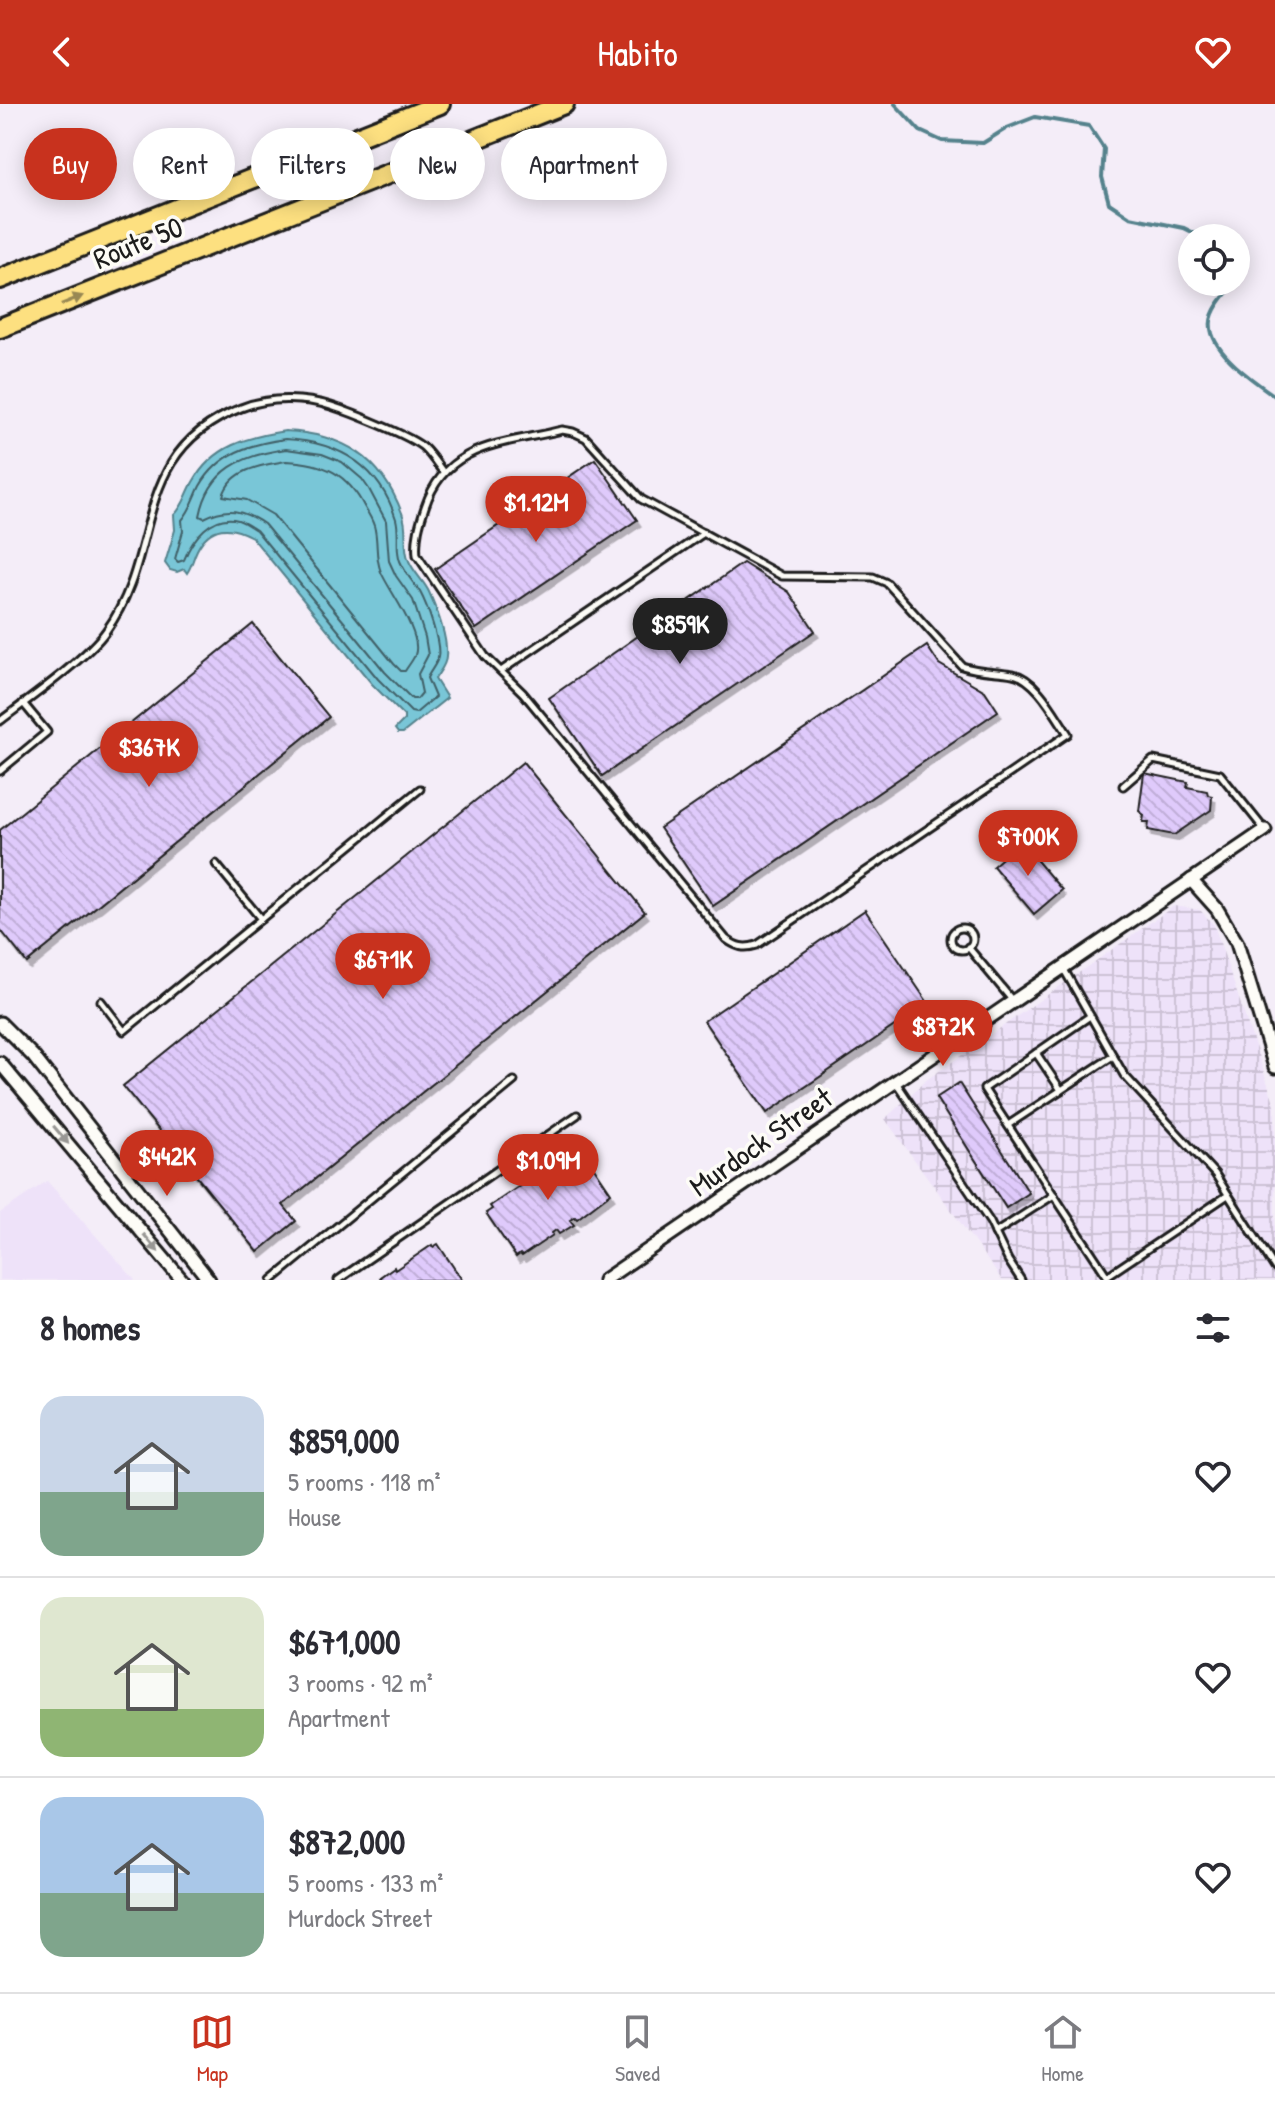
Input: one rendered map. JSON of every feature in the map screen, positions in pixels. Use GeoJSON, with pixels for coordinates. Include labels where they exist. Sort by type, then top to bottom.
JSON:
{"type":"FeatureCollection","features":[{"type":"Feature","properties":{"kind":"highway","name":"Route 50"},"geometry":{"type":"LineString","coordinates":[[0,279],[440,104]]}},
{"type":"Feature","properties":{"kind":"highway","name":"Route 50"},"geometry":{"type":"LineString","coordinates":[[0,328],[564,104]]}},
{"type":"Feature","properties":{"kind":"street","name":"Murdock Street"},"geometry":{"type":"LineString","coordinates":[[604,1280],[1265,830]]}},
{"type":"Feature","properties":{"kind":"street"},"geometry":{"type":"LineString","coordinates":[[1191,880],[1217,909],[1237,943],[1275,1067]]}},
{"type":"Feature","properties":{"kind":"street"},"geometry":{"type":"LineString","coordinates":[[0,1023],[33,1056],[209,1280]]}},
{"type":"Feature","properties":{"kind":"street"},"geometry":{"type":"LineString","coordinates":[[0,1063],[182,1280]]}},
{"type":"Feature","properties":{"kind":"lane"},"geometry":{"type":"LineString","coordinates":[[0,721],[104,634],[120,610],[130,586],[156,491],[166,472],[184,446],[222,415],[272,400],[323,403],[423,446],[443,472]]}},
{"type":"Feature","properties":{"kind":"lane"},"geometry":{"type":"LineString","coordinates":[[568,430],[586,438],[641,499],[704,533],[782,576],[873,577],[887,583],[962,666],[1017,675],[1029,682],[1068,734],[757,945],[748,948],[736,946],[726,939],[523,693],[485,656],[417,555],[417,538],[428,498],[443,472],[462,456],[568,430]]}},
{"type":"Feature","properties":{"kind":"lane"},"geometry":{"type":"LineString","coordinates":[[501,671],[704,533]]}},
{"type":"Feature","properties":{"kind":"lane"},"geometry":{"type":"LineString","coordinates":[[0,771],[47,732],[23,703]]}},
{"type":"Feature","properties":{"kind":"lane"},"geometry":{"type":"LineString","coordinates":[[1123,786],[1153,760],[1220,774],[1265,830]]}},
{"type":"Feature","properties":{"kind":"lane"},"geometry":{"type":"LineString","coordinates":[[101,1001],[124,1031],[420,789]]}},
{"type":"Feature","properties":{"kind":"lane"},"geometry":{"type":"LineString","coordinates":[[216,864],[261,919]]}},
{"type":"Feature","properties":{"kind":"lane"},"geometry":{"type":"LineString","coordinates":[[966,929],[971,934],[972,941],[968,947],[959,949],[953,945],[952,936],[956,930],[966,929]]}},
{"type":"Feature","properties":{"kind":"lane"},"geometry":{"type":"LineString","coordinates":[[968,947],[1012,1000]]}},
{"type":"Feature","properties":{"kind":"lane"},"geometry":{"type":"LineString","coordinates":[[1062,966],[1124,1075],[1215,1174],[1275,1268]]}},
{"type":"Feature","properties":{"kind":"lane"},"geometry":{"type":"LineString","coordinates":[[1090,1016],[984,1089],[1104,1278],[1228,1195]]}},
{"type":"Feature","properties":{"kind":"lane"},"geometry":{"type":"LineString","coordinates":[[1036,1053],[1061,1090]]}},
{"type":"Feature","properties":{"kind":"lane"},"geometry":{"type":"LineString","coordinates":[[1008,1125],[1113,1056]]}},
{"type":"Feature","properties":{"kind":"lane"},"geometry":{"type":"LineString","coordinates":[[894,1080],[995,1233],[1021,1280]]}},
{"type":"Feature","properties":{"kind":"lane"},"geometry":{"type":"LineString","coordinates":[[272,1280],[514,1081]]}},
{"type":"Feature","properties":{"kind":"lane"},"geometry":{"type":"LineString","coordinates":[[338,1280],[577,1115]]}},
{"type":"Feature","properties":{"kind":"lane"},"geometry":{"type":"LineString","coordinates":[[995,1233],[1054,1195]]}},
{"type":"Feature","properties":{"kind":"shaded area"},"geometry":{"type":"Polygon","coordinates":[[[1174,906],[1200,910],[1214,925],[1275,1105],[1275,1280],[1002,1280],[885,1119],[925,1081],[1174,906]]]}},
{"type":"Feature","properties":{"kind":"shaded area"},"geometry":{"type":"Polygon","coordinates":[[[47,1181],[135,1280],[0,1280],[0,1213],[47,1181]]]}},
{"type":"Feature","properties":{"kind":"water"},"geometry":{"type":"Polygon","coordinates":[[[285,431],[325,437],[357,452],[383,477],[402,513],[407,555],[429,592],[444,633],[446,660],[435,679],[447,698],[403,733],[395,729],[404,716],[372,684],[252,537],[236,530],[215,531],[202,541],[187,573],[184,569],[177,572],[170,570],[165,563],[175,530],[174,515],[210,460],[244,440],[285,431]]]}},
{"type":"Feature","properties":{"kind":"building"},"geometry":{"type":"Polygon","coordinates":[[[595,459],[637,520],[476,629],[435,569],[595,459]]]}},
{"type":"Feature","properties":{"kind":"building"},"geometry":{"type":"Polygon","coordinates":[[[743,563],[789,592],[815,631],[602,776],[549,698],[743,563]]]}},
{"type":"Feature","properties":{"kind":"building"},"geometry":{"type":"Polygon","coordinates":[[[253,624],[329,717],[27,963],[0,929],[0,830],[253,624]]]}},
{"type":"Feature","properties":{"kind":"building"},"geometry":{"type":"Polygon","coordinates":[[[927,646],[939,664],[985,691],[998,711],[713,906],[660,828],[927,646]]]}},
{"type":"Feature","properties":{"kind":"building"},"geometry":{"type":"Polygon","coordinates":[[[523,762],[645,912],[283,1205],[296,1221],[258,1252],[123,1086],[523,762]]]}},
{"type":"Feature","properties":{"kind":"building"},"geometry":{"type":"Polygon","coordinates":[[[1144,773],[1188,782],[1187,787],[1207,791],[1212,796],[1211,810],[1174,835],[1148,830],[1149,822],[1143,822],[1144,815],[1139,811],[1144,773]]]}},
{"type":"Feature","properties":{"kind":"building"},"geometry":{"type":"Polygon","coordinates":[[[1021,842],[1062,890],[1034,914],[993,866],[1021,842]]]}},
{"type":"Feature","properties":{"kind":"building"},"geometry":{"type":"Polygon","coordinates":[[[865,910],[928,1003],[767,1113],[704,1021],[865,910]]]}},
{"type":"Feature","properties":{"kind":"building"},"geometry":{"type":"Polygon","coordinates":[[[959,1083],[1029,1193],[1006,1208],[936,1098],[959,1083]]]}},
{"type":"Feature","properties":{"kind":"building"},"geometry":{"type":"Polygon","coordinates":[[[580,1147],[611,1193],[577,1219],[570,1220],[574,1225],[559,1234],[556,1230],[522,1256],[516,1257],[486,1213],[492,1209],[490,1206],[536,1171],[538,1173],[580,1147]]]}},
{"type":"Feature","properties":{"kind":"building"},"geometry":{"type":"Polygon","coordinates":[[[438,1244],[462,1280],[381,1280],[380,1277],[394,1267],[395,1270],[438,1244]]]}},
{"type":"Feature","properties":{"kind":"waterway"},"geometry":{"type":"LineString","coordinates":[[895,104],[920,131],[942,141],[983,143],[1007,128],[1035,117],[1089,126],[1104,149],[1102,177],[1109,203],[1130,217],[1178,227]]}},
{"type":"Feature","properties":{"kind":"waterway"},"geometry":{"type":"LineString","coordinates":[[1224,296],[1212,317],[1214,339],[1237,367],[1275,396]]}}]}
